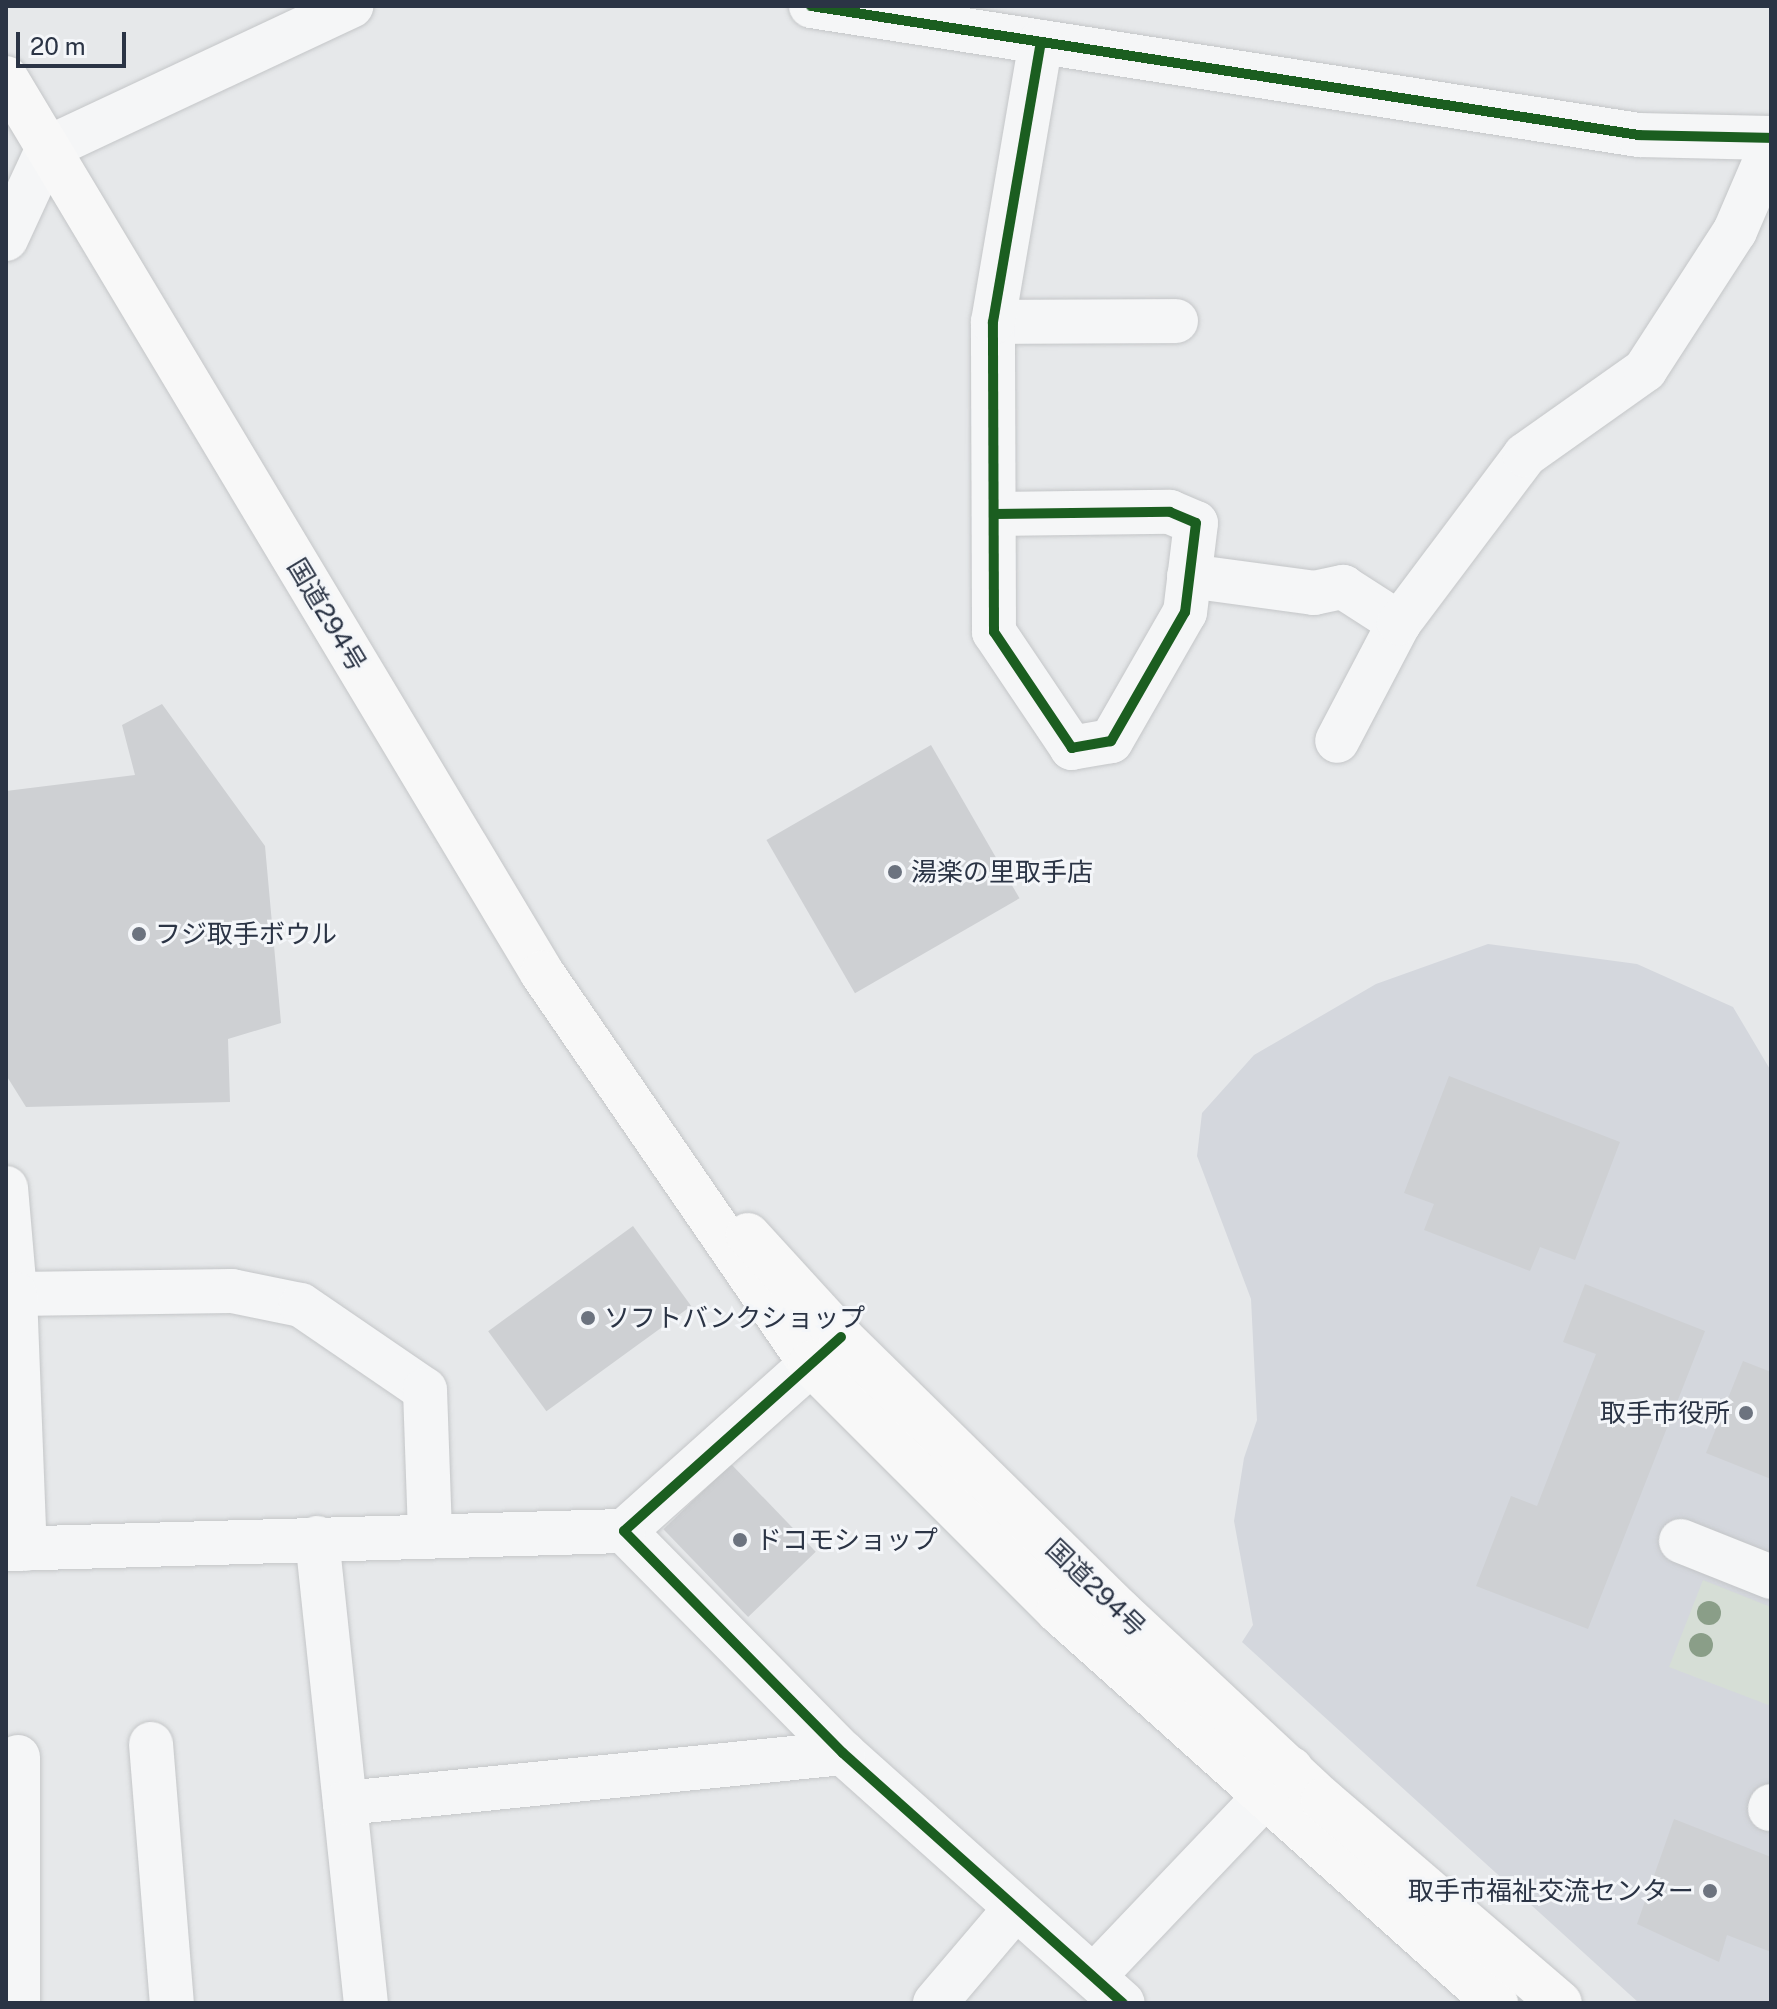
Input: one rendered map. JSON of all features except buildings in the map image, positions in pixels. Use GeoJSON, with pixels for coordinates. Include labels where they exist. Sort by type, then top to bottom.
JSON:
{"type":"FeatureCollection","features":[{"type":"Feature","properties":{"kind":"highway","name":"国道294号"},"geometry":{"type":"LineString","coordinates":[[6,78],[542,973],[662,1142],[826,1350],[1277,1784],[1496,2003]]}},
{"type":"Feature","properties":{"kind":"highway","name":"国道294号"},"geometry":{"type":"LineString","coordinates":[[1277,1784],[1560,2003]]}},
{"type":"Feature","properties":{"kind":"street"},"geometry":{"type":"LineString","coordinates":[[6,239],[48,148],[351,6]]}},
{"type":"Feature","properties":{"kind":"street"},"geometry":{"type":"LineString","coordinates":[[811,6],[1639,135],[1771,138]]}},
{"type":"Feature","properties":{"kind":"street"},"geometry":{"type":"LineString","coordinates":[[994,514],[1170,512],[1196,523],[1185,612],[1111,741],[1072,748],[994,632],[993,322],[1041,42]]}},
{"type":"Feature","properties":{"kind":"street"},"geometry":{"type":"LineString","coordinates":[[1337,741],[1399,623],[1525,455],[1645,370],[1735,231],[1771,147]]}},
{"type":"Feature","properties":{"kind":"street"},"geometry":{"type":"LineString","coordinates":[[993,322],[1176,321]]}},
{"type":"Feature","properties":{"kind":"street"},"geometry":{"type":"LineString","coordinates":[[1189,576],[1314,593],[1343,587],[1399,623]]}},
{"type":"Feature","properties":{"kind":"street"},"geometry":{"type":"LineString","coordinates":[[6,1188],[16,1549],[430,1534],[624,1531],[826,1350]]}},
{"type":"Feature","properties":{"kind":"street"},"geometry":{"type":"LineString","coordinates":[[11,1294],[232,1291],[301,1305],[425,1390],[430,1534]]}},
{"type":"Feature","properties":{"kind":"street"},"geometry":{"type":"LineString","coordinates":[[624,1531],[843,1753],[1109,1990],[1277,1784]]}},
{"type":"Feature","properties":{"kind":"street"},"geometry":{"type":"LineString","coordinates":[[317,1538],[366,2003]]}},
{"type":"Feature","properties":{"kind":"street"},"geometry":{"type":"LineString","coordinates":[[1681,1541],[1771,1577]]}},
{"type":"Feature","properties":{"kind":"street"},"geometry":{"type":"LineString","coordinates":[[151,1744],[172,2003]]}},
{"type":"Feature","properties":{"kind":"street"},"geometry":{"type":"LineString","coordinates":[[345,1803],[843,1753]]}},
{"type":"Feature","properties":{"kind":"street"},"geometry":{"type":"LineString","coordinates":[[18,1757],[18,2003]]}},
{"type":"Feature","properties":{"kind":"street"},"geometry":{"type":"LineString","coordinates":[[935,2003],[1015,1909]]}},
{"type":"Feature","properties":{"kind":"shaded area"},"geometry":{"type":"Polygon","coordinates":[[[1488,944],[1637,964],[1733,1007],[1771,1071],[1771,2003],[1639,2003],[1242,1642],[1253,1625],[1234,1521],[1244,1458],[1257,1420],[1251,1299],[1197,1156],[1202,1113],[1254,1055],[1376,984],[1488,944]]]}},
{"type":"Feature","properties":{"kind":"shaded area"},"geometry":{"type":"Polygon","coordinates":[[[1703,1580],[1771,1607],[1771,1706],[1669,1667],[1703,1580]]]}},
{"type":"Feature","properties":{"kind":"cycle path"},"geometry":{"type":"LineString","coordinates":[[811,6],[1639,135],[1771,138]]}},
{"type":"Feature","properties":{"kind":"cycle path"},"geometry":{"type":"LineString","coordinates":[[994,514],[1170,512],[1196,523],[1185,612],[1111,741],[1072,748],[994,632],[993,322],[1041,42]]}},
{"type":"Feature","properties":{"kind":"cycle path"},"geometry":{"type":"LineString","coordinates":[[841,1337],[624,1531],[843,1753],[1123,2003]]}},
{"type":"Feature","properties":{"kind":"place","name":"湯楽の里取手店"},"geometry":{"type":"Point","coordinates":[895,872]}},
{"type":"Feature","properties":{"kind":"place","name":"フジ取手ボウル"},"geometry":{"type":"Point","coordinates":[139,934]}},
{"type":"Feature","properties":{"kind":"place","name":"ソフトバンクショップ"},"geometry":{"type":"Point","coordinates":[588,1318]}},
{"type":"Feature","properties":{"kind":"place","name":"取手市役所"},"geometry":{"type":"Point","coordinates":[1746,1413]}},
{"type":"Feature","properties":{"kind":"place","name":"ドコモショップ"},"geometry":{"type":"Point","coordinates":[740,1540]}},
{"type":"Feature","properties":{"kind":"place","name":"取手市福祉交流センター"},"geometry":{"type":"Point","coordinates":[1710,1891]}}]}
